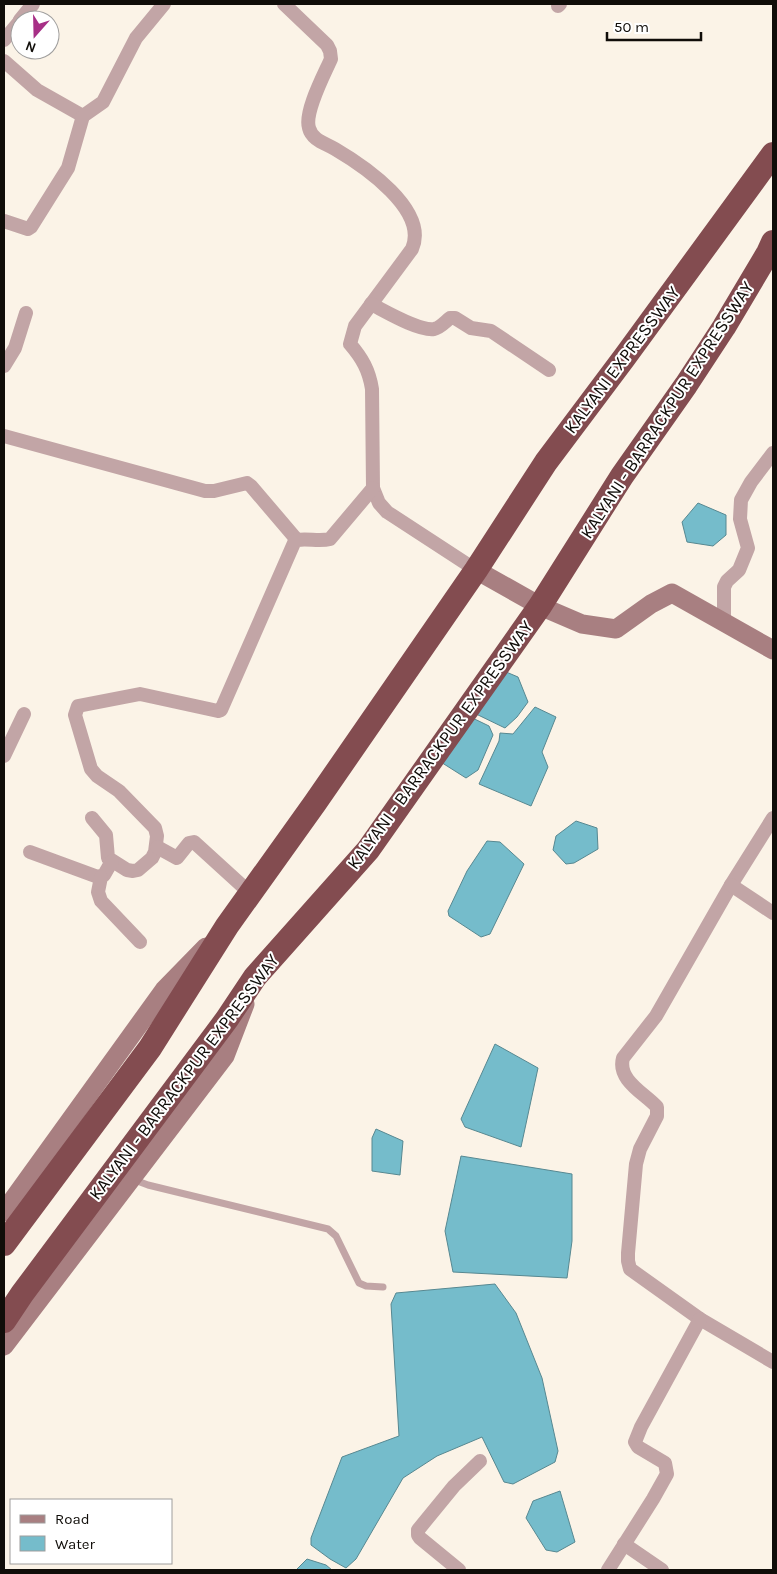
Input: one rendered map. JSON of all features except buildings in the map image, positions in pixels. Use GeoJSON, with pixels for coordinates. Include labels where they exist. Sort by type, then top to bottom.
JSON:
{"type":"FeatureCollection","features":[{"type":"Feature","properties":{"kind":"highway","name":"KALYANI EXPRESSWAY"},"geometry":{"type":"LineString","coordinates":[[476,570],[546,462],[773,154]]}},
{"type":"Feature","properties":{"kind":"highway","name":"KALYANI - BARRACKPUR EXPRESSWAY"},"geometry":{"type":"LineString","coordinates":[[4,1321],[22,1294],[227,1019],[254,977],[368,850],[540,606],[622,476],[686,385],[729,318],[773,242]]}},
{"type":"Feature","properties":{"kind":"highway"},"geometry":{"type":"LineString","coordinates":[[4,1244],[150,1048],[227,926],[315,803],[476,570]]}},
{"type":"Feature","properties":{"kind":"street"},"geometry":{"type":"LineString","coordinates":[[4,221],[28,229],[31,227],[68,168],[83,116],[103,102],[136,38],[164,4]]}},
{"type":"Feature","properties":{"kind":"street"},"geometry":{"type":"LineString","coordinates":[[284,4],[320,37],[330,51],[331,59],[308,118],[309,127],[313,135],[370,173],[393,193],[405,207],[416,230],[416,241],[412,250],[355,326],[350,344],[367,367],[370,377],[372,389],[374,488],[379,503],[387,512],[476,570],[540,606],[582,624],[616,629],[651,604],[672,593],[773,650]]}},
{"type":"Feature","properties":{"kind":"street"},"geometry":{"type":"LineString","coordinates":[[4,61],[37,90],[83,116]]}},
{"type":"Feature","properties":{"kind":"street"},"geometry":{"type":"LineString","coordinates":[[371,304],[411,324],[430,329],[436,328],[450,318],[455,318],[471,328],[491,331],[549,370]]}},
{"type":"Feature","properties":{"kind":"street"},"geometry":{"type":"LineString","coordinates":[[4,366],[15,348],[26,313]]}},
{"type":"Feature","properties":{"kind":"street"},"geometry":{"type":"LineString","coordinates":[[4,436],[205,491],[249,484],[297,540],[324,540],[330,538],[374,488]]}},
{"type":"Feature","properties":{"kind":"street"},"geometry":{"type":"LineString","coordinates":[[724,622],[724,588],[727,581],[739,570],[748,548],[740,519],[741,500],[751,482],[773,453]]}},
{"type":"Feature","properties":{"kind":"street"},"geometry":{"type":"LineString","coordinates":[[92,818],[104,832],[107,855],[112,861],[127,870],[133,871],[138,870],[152,858],[157,847],[157,836],[154,828],[119,791],[97,776],[91,769],[75,710],[78,706],[140,694],[218,711],[221,710],[297,540]]}},
{"type":"Feature","properties":{"kind":"street"},"geometry":{"type":"LineString","coordinates":[[4,756],[24,714]]}},
{"type":"Feature","properties":{"kind":"street"},"geometry":{"type":"LineString","coordinates":[[773,818],[731,885],[669,996],[623,1058],[621,1065],[630,1083],[657,1107],[658,1116],[640,1149],[636,1164],[628,1262],[630,1269],[700,1319],[773,1362]]}},
{"type":"Feature","properties":{"kind":"street"},"geometry":{"type":"LineString","coordinates":[[157,847],[177,858],[190,843],[194,842],[250,893]]}},
{"type":"Feature","properties":{"kind":"street"},"geometry":{"type":"LineString","coordinates":[[30,852],[101,877]]}},
{"type":"Feature","properties":{"kind":"street"},"geometry":{"type":"LineString","coordinates":[[112,861],[101,877],[98,892],[101,901],[140,942]]}},
{"type":"Feature","properties":{"kind":"street"},"geometry":{"type":"LineString","coordinates":[[731,885],[773,913]]}},
{"type":"Feature","properties":{"kind":"street"},"geometry":{"type":"LineString","coordinates":[[4,1212],[164,990],[227,926]]}},
{"type":"Feature","properties":{"kind":"street"},"geometry":{"type":"LineString","coordinates":[[4,1346],[225,1056],[254,977]]}},
{"type":"Feature","properties":{"kind":"street"},"geometry":{"type":"LineString","coordinates":[[608,1570],[667,1474],[665,1463],[638,1447],[635,1442],[641,1427],[700,1319]]}},
{"type":"Feature","properties":{"kind":"street"},"geometry":{"type":"LineString","coordinates":[[451,1568],[420,1538],[418,1530],[454,1486],[480,1461]]}},
{"type":"Feature","properties":{"kind":"street"},"geometry":{"type":"LineString","coordinates":[[624,1544],[662,1570]]}},
{"type":"Feature","properties":{"kind":"lane"},"geometry":{"type":"LineString","coordinates":[[131,1178],[148,1185],[328,1229],[336,1236],[359,1283],[366,1286],[383,1287]]}},
{"type":"Feature","properties":{"kind":"water"},"geometry":{"type":"Polygon","coordinates":[[[698,503],[726,515],[726,535],[713,546],[687,542],[682,522],[698,503]]]}},
{"type":"Feature","properties":{"kind":"water"},"geometry":{"type":"Polygon","coordinates":[[[499,669],[518,677],[528,702],[517,717],[505,728],[474,713],[499,669]]]}},
{"type":"Feature","properties":{"kind":"water"},"geometry":{"type":"Polygon","coordinates":[[[535,707],[556,717],[542,752],[548,767],[531,806],[479,784],[499,741],[500,733],[513,734],[535,707]]]}},
{"type":"Feature","properties":{"kind":"water"},"geometry":{"type":"Polygon","coordinates":[[[456,710],[489,726],[493,735],[478,770],[466,778],[436,759],[456,710]]]}},
{"type":"Feature","properties":{"kind":"water"},"geometry":{"type":"Polygon","coordinates":[[[576,821],[597,828],[598,849],[574,863],[566,864],[553,850],[556,836],[576,821]]]}},
{"type":"Feature","properties":{"kind":"water"},"geometry":{"type":"Polygon","coordinates":[[[487,841],[500,842],[524,864],[490,934],[481,937],[449,916],[448,911],[467,871],[487,841]]]}},
{"type":"Feature","properties":{"kind":"water"},"geometry":{"type":"Polygon","coordinates":[[[495,1044],[538,1068],[521,1147],[465,1127],[461,1119],[495,1044]]]}},
{"type":"Feature","properties":{"kind":"water"},"geometry":{"type":"Polygon","coordinates":[[[376,1129],[403,1141],[400,1175],[372,1171],[372,1138],[376,1129]]]}},
{"type":"Feature","properties":{"kind":"water"},"geometry":{"type":"Polygon","coordinates":[[[461,1156],[572,1174],[572,1241],[567,1278],[453,1272],[445,1231],[461,1156]]]}},
{"type":"Feature","properties":{"kind":"water"},"geometry":{"type":"Polygon","coordinates":[[[495,1284],[516,1313],[542,1378],[558,1451],[555,1462],[513,1484],[504,1482],[482,1437],[437,1456],[403,1478],[356,1559],[346,1568],[311,1545],[311,1538],[342,1457],[399,1436],[391,1304],[396,1293],[495,1284]]]}},
{"type":"Feature","properties":{"kind":"water"},"geometry":{"type":"Polygon","coordinates":[[[560,1491],[575,1542],[557,1552],[546,1550],[526,1518],[533,1501],[560,1491]]]}},
{"type":"Feature","properties":{"kind":"water"},"geometry":{"type":"Polygon","coordinates":[[[307,1559],[326,1565],[332,1570],[296,1570],[307,1559]]]}}]}
